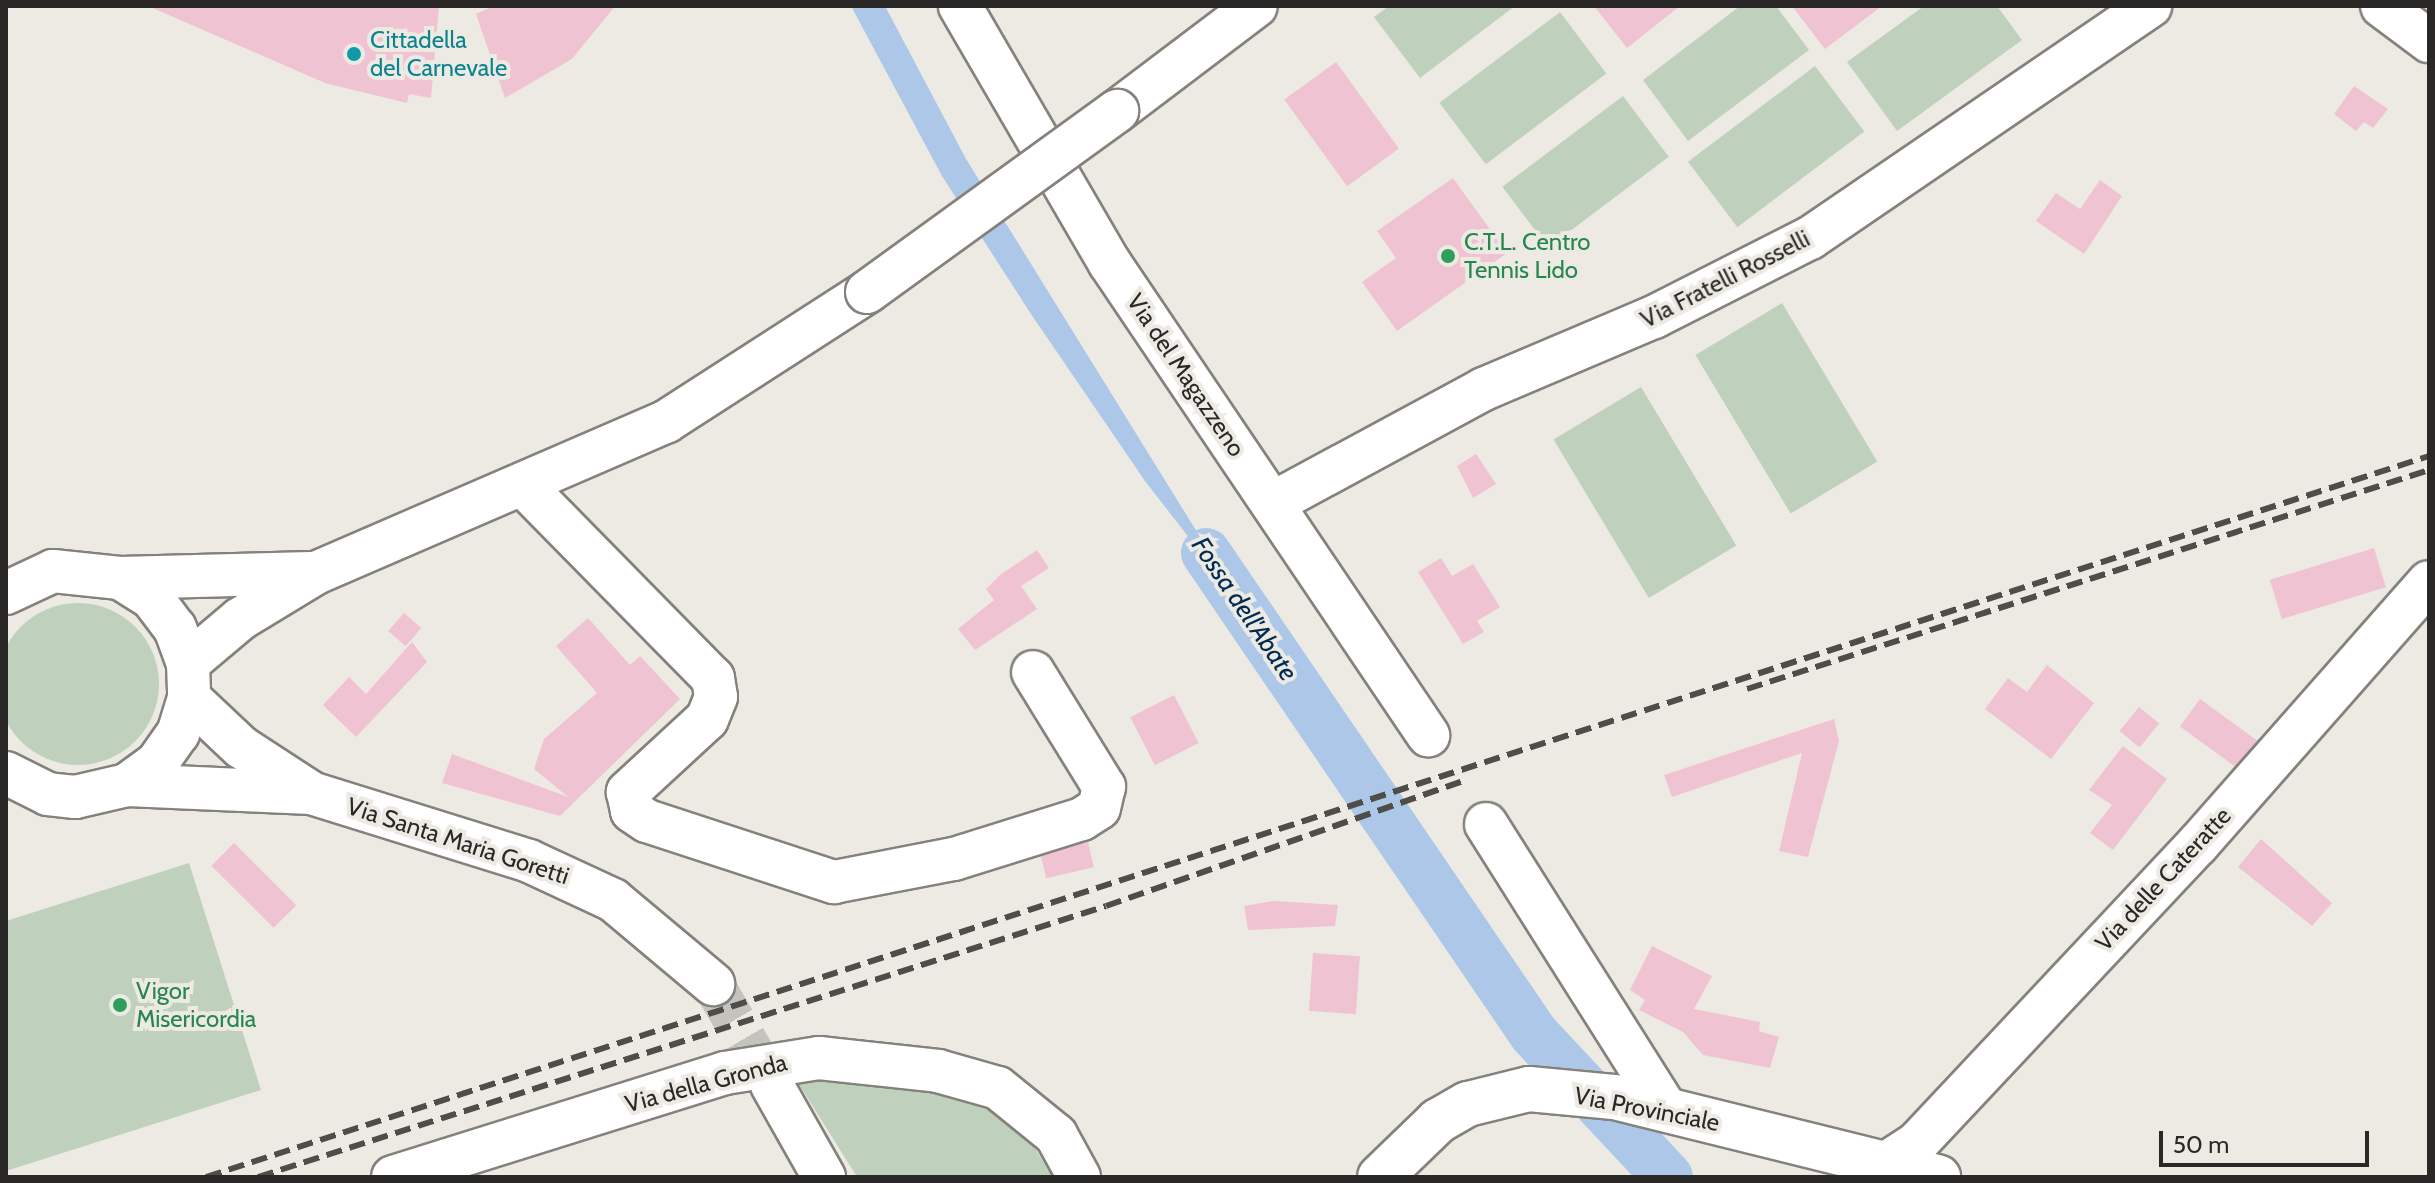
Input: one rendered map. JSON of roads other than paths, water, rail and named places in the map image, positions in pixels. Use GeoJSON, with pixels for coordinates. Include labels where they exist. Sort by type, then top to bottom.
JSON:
{"type":"FeatureCollection","features":[{"type":"Feature","properties":{"kind":"main road","name":"Via Provinciale"},"geometry":{"type":"LineString","coordinates":[[1380,1177],[1438,1121],[1468,1104],[1529,1089],[1614,1097],[1938,1177]]}},
{"type":"Feature","properties":{"kind":"street","name":"Via del Magazzeno"},"geometry":{"type":"LineString","coordinates":[[960,6],[1109,262],[1428,735]]}},
{"type":"Feature","properties":{"kind":"street"},"geometry":{"type":"LineString","coordinates":[[188,680],[240,619],[316,573],[525,487],[717,394],[867,292],[1256,6]]}},
{"type":"Feature","properties":{"kind":"street","name":"Via Fratelli Rosselli"},"geometry":{"type":"LineString","coordinates":[[1273,503],[1484,389],[1654,317],[1810,238],[2150,6]]}},
{"type":"Feature","properties":{"kind":"street"},"geometry":{"type":"LineString","coordinates":[[2382,6],[2429,41]]}},
{"type":"Feature","properties":{"kind":"street"},"geometry":{"type":"LineString","coordinates":[[525,487],[713,678],[716,697],[707,719],[628,792],[632,811],[647,821],[834,882],[954,859],[1082,819],[1099,808],[1104,787],[1033,672]]}},
{"type":"Feature","properties":{"kind":"street"},"geometry":{"type":"LineString","coordinates":[[6,593],[53,571],[120,578],[316,573]]}},
{"type":"Feature","properties":{"kind":"street"},"geometry":{"type":"LineString","coordinates":[[6,808],[48,794],[88,796],[127,785],[157,763],[178,733],[188,680],[175,628],[152,598],[120,578]]}},
{"type":"Feature","properties":{"kind":"street","name":"Via delle Cateratte"},"geometry":{"type":"LineString","coordinates":[[1885,1164],[1917,1143],[2198,844],[2429,582]]}},
{"type":"Feature","properties":{"kind":"street","name":"Via Santa Maria Goretti"},"geometry":{"type":"LineString","coordinates":[[188,680],[241,747],[311,793],[581,881],[645,922],[713,984]]}},
{"type":"Feature","properties":{"kind":"street"},"geometry":{"type":"LineString","coordinates":[[6,773],[48,794]]}},
{"type":"Feature","properties":{"kind":"street","name":"Via Santa Maria Goretti"},"geometry":{"type":"LineString","coordinates":[[127,785],[311,793]]}},
{"type":"Feature","properties":{"kind":"street"},"geometry":{"type":"LineString","coordinates":[[1486,824],[1667,1110]]}},
{"type":"Feature","properties":{"kind":"street","name":"Via della Gronda"},"geometry":{"type":"LineString","coordinates":[[393,1177],[725,1073],[819,1058],[938,1071],[998,1088],[1056,1135],[1079,1177]]}},
{"type":"Feature","properties":{"kind":"street"},"geometry":{"type":"LineString","coordinates":[[772,1085],[824,1177]]}},
{"type":"Feature","properties":{"kind":"water"},"geometry":{"type":"Polygon","coordinates":[[[851,6],[885,6],[966,159],[1246,611],[1145,481],[1031,314],[942,176],[851,6]]]}},
{"type":"Feature","properties":{"kind":"waterway","name":"Fossa dell'Abate"},"geometry":{"type":"LineString","coordinates":[[1206,553],[1534,1034],[1668,1177]]}},
{"type":"Feature","properties":{"kind":"tunnel"},"geometry":{"type":"LineString","coordinates":[[713,984],[772,1085]]}},
{"type":"Feature","properties":{"kind":"railway"},"geometry":{"type":"LineString","coordinates":[[206,1177],[2429,456]]}},
{"type":"Feature","properties":{"kind":"railway"},"geometry":{"type":"LineString","coordinates":[[1747,689],[2429,470]]}},
{"type":"Feature","properties":{"kind":"railway"},"geometry":{"type":"LineString","coordinates":[[258,1177],[1106,906],[1466,780]]}},
{"type":"Feature","properties":{"kind":"place","name":"Cittadella del Carnevale"},"geometry":{"type":"Point","coordinates":[354,54]}},
{"type":"Feature","properties":{"kind":"place","name":"C.T.L. Centro Tennis Lido"},"geometry":{"type":"Point","coordinates":[1448,256]}},
{"type":"Feature","properties":{"kind":"place","name":"Vigor Misericordia"},"geometry":{"type":"Point","coordinates":[120,1005]}}]}
